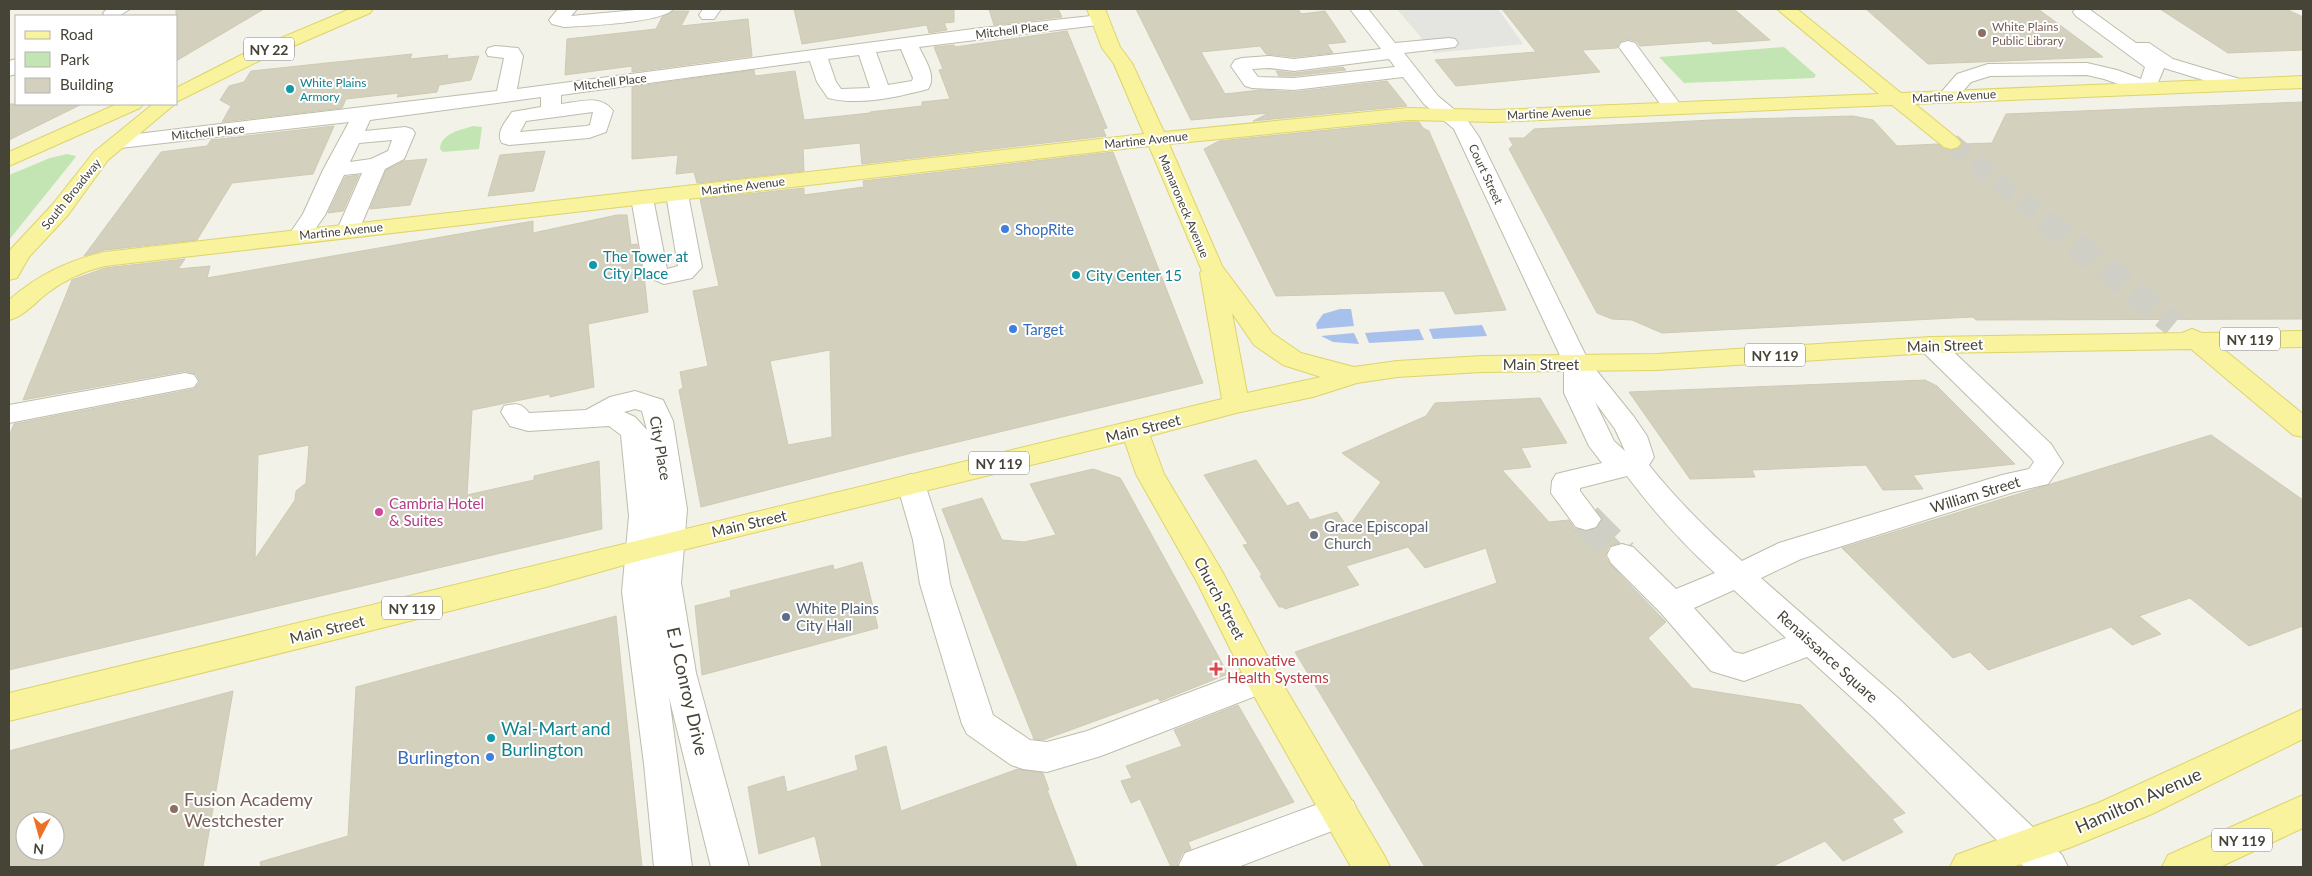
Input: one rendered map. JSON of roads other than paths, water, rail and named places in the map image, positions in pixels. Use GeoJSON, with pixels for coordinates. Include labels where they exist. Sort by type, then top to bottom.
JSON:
{"type":"FeatureCollection","features":[{"type":"Feature","properties":{"kind":"main road","name":"NY 22"},"geometry":{"type":"LineString","coordinates":[[178,81],[252,46],[341,9]]}},
{"type":"Feature","properties":{"kind":"main road","name":"NY 22"},"geometry":{"type":"LineString","coordinates":[[178,95],[252,57],[364,9]]}},
{"type":"Feature","properties":{"kind":"main road"},"geometry":{"type":"LineString","coordinates":[[1795,12],[1896,99],[1951,143]]}},
{"type":"Feature","properties":{"kind":"main road","name":"Mamaroneck Avenue"},"geometry":{"type":"LineString","coordinates":[[1098,14],[1111,48],[1123,63],[1211,267],[1263,339],[1292,359],[1314,367],[1354,375]]}},
{"type":"Feature","properties":{"kind":"main road","name":"Martine Avenue"},"geometry":{"type":"LineString","coordinates":[[9,313],[35,289],[80,265],[113,258],[1156,139],[1408,114],[1494,116],[2303,82]]}},
{"type":"Feature","properties":{"kind":"main road"},"geometry":{"type":"LineString","coordinates":[[9,161],[131,105]]}},
{"type":"Feature","properties":{"kind":"main road","name":"South Broadway"},"geometry":{"type":"LineString","coordinates":[[9,273],[19,254],[60,210],[102,156],[164,105]]}},
{"type":"Feature","properties":{"kind":"main road"},"geometry":{"type":"LineString","coordinates":[[9,161],[46,149],[120,142]]}},
{"type":"Feature","properties":{"kind":"main road","name":"Mamaroneck Avenue"},"geometry":{"type":"LineString","coordinates":[[1211,267],[1236,404]]}},
{"type":"Feature","properties":{"kind":"main road"},"geometry":{"type":"LineString","coordinates":[[2174,324],[2303,428]]}},
{"type":"Feature","properties":{"kind":"main road","name":"Main Street"},"geometry":{"type":"LineString","coordinates":[[9,707],[546,575],[655,545],[1236,404],[1314,388],[1354,375],[1397,369],[1482,364],[1657,362],[1931,345],[2303,339]]}},
{"type":"Feature","properties":{"kind":"main road","name":"Church Street"},"geometry":{"type":"LineString","coordinates":[[1134,430],[1150,474],[1211,579],[1262,679],[1372,867]]}},
{"type":"Feature","properties":{"kind":"main road","name":"Hamilton Avenue"},"geometry":{"type":"LineString","coordinates":[[1969,867],[2038,857],[2084,825],[2153,795],[2303,723]]}},
{"type":"Feature","properties":{"kind":"main road","name":"NY 119"},"geometry":{"type":"LineString","coordinates":[[2181,867],[2303,811]]}},
{"type":"Feature","properties":{"kind":"street"},"geometry":{"type":"LineString","coordinates":[[568,9],[558,20],[564,22],[649,14],[664,9]]}},
{"type":"Feature","properties":{"kind":"street","name":"Court Street"},"geometry":{"type":"LineString","coordinates":[[1359,9],[1431,100],[1461,125],[1469,137],[1577,364]]}},
{"type":"Feature","properties":{"kind":"street"},"geometry":{"type":"LineString","coordinates":[[2147,88],[2155,68],[2153,64],[2087,12],[2166,64],[2236,84]]}},
{"type":"Feature","properties":{"kind":"street","name":"Mitchell Place"},"geometry":{"type":"LineString","coordinates":[[120,142],[363,114],[866,49],[1098,14]]}},
{"type":"Feature","properties":{"kind":"street"},"geometry":{"type":"LineString","coordinates":[[1408,71],[1277,85],[1252,82],[1240,66],[1242,64],[1262,62],[1294,65],[1446,40]]}},
{"type":"Feature","properties":{"kind":"street"},"geometry":{"type":"LineString","coordinates":[[818,55],[830,89],[835,94],[850,96],[881,92],[914,87],[924,82],[908,43]]}},
{"type":"Feature","properties":{"kind":"street"},"geometry":{"type":"LineString","coordinates":[[1628,47],[1673,108]]}},
{"type":"Feature","properties":{"kind":"street"},"geometry":{"type":"LineString","coordinates":[[866,49],[881,92]]}},
{"type":"Feature","properties":{"kind":"street"},"geometry":{"type":"LineString","coordinates":[[495,52],[511,52],[514,56],[506,96]]}},
{"type":"Feature","properties":{"kind":"street"},"geometry":{"type":"LineString","coordinates":[[551,90],[551,107],[558,110]]}},
{"type":"Feature","properties":{"kind":"street"},"geometry":{"type":"LineString","coordinates":[[299,236],[314,215],[334,170],[363,114]]}},
{"type":"Feature","properties":{"kind":"street"},"geometry":{"type":"LineString","coordinates":[[334,170],[376,165],[397,155],[404,133],[350,138]]}},
{"type":"Feature","properties":{"kind":"street"},"geometry":{"type":"LineString","coordinates":[[348,230],[376,165]]}},
{"type":"Feature","properties":{"kind":"street"},"geometry":{"type":"LineString","coordinates":[[642,198],[656,272],[664,277],[684,273],[690,267],[677,194]]}},
{"type":"Feature","properties":{"kind":"street","name":"William Street"},"geometry":{"type":"LineString","coordinates":[[1672,604],[1790,551],[2012,482],[2038,477],[2049,463],[2046,457],[1931,345]]}},
{"type":"Feature","properties":{"kind":"street"},"geometry":{"type":"LineString","coordinates":[[1577,364],[1577,393],[1603,446],[1611,455],[1621,461],[1634,464]]}},
{"type":"Feature","properties":{"kind":"street"},"geometry":{"type":"LineString","coordinates":[[9,414],[185,381]]}},
{"type":"Feature","properties":{"kind":"street","name":"City Place"},"geometry":{"type":"LineString","coordinates":[[514,412],[520,420],[528,422],[592,418],[618,419],[625,423],[634,432],[644,516],[655,545]]}},
{"type":"Feature","properties":{"kind":"street"},"geometry":{"type":"LineString","coordinates":[[1586,519],[1565,493],[1566,481],[1634,464]]}},
{"type":"Feature","properties":{"kind":"street","name":"Renaissance Square"},"geometry":{"type":"LineString","coordinates":[[1634,464],[1680,522],[1886,708],[2038,857]]}},
{"type":"Feature","properties":{"kind":"street"},"geometry":{"type":"LineString","coordinates":[[910,484],[928,540],[935,584],[979,724],[1023,754],[1047,757],[1089,745],[1262,679]]}},
{"type":"Feature","properties":{"kind":"street","name":"E J Conroy Drive"},"geometry":{"type":"LineString","coordinates":[[655,545],[638,592],[662,764],[673,867]]}},
{"type":"Feature","properties":{"kind":"street","name":"E J Conroy Drive"},"geometry":{"type":"LineString","coordinates":[[655,545],[666,583],[680,674],[730,867]]}},
{"type":"Feature","properties":{"kind":"street"},"geometry":{"type":"LineString","coordinates":[[1622,555],[1672,604],[1723,662],[1744,668],[1812,641]]}},
{"type":"Feature","properties":{"kind":"street"},"geometry":{"type":"LineString","coordinates":[[662,764],[692,867]]}},
{"type":"Feature","properties":{"kind":"street"},"geometry":{"type":"LineString","coordinates":[[1198,865],[1340,812]]}},
{"type":"Feature","properties":{"kind":"water"},"geometry":{"type":"Polygon","coordinates":[[[1340,309],[1351,309],[1354,326],[1317,329],[1316,324],[1323,314],[1340,309]]]}},
{"type":"Feature","properties":{"kind":"water"},"geometry":{"type":"Polygon","coordinates":[[[1482,325],[1487,336],[1433,339],[1429,329],[1482,325]]]}},
{"type":"Feature","properties":{"kind":"water"},"geometry":{"type":"Polygon","coordinates":[[[1419,329],[1424,340],[1369,343],[1365,333],[1419,329]]]}},
{"type":"Feature","properties":{"kind":"water"},"geometry":{"type":"Polygon","coordinates":[[[1354,333],[1359,344],[1333,342],[1321,336],[1354,333]]]}},
{"type":"Feature","properties":{"kind":"tunnel"},"geometry":{"type":"LineString","coordinates":[[1951,143],[2047,221]]}},
{"type":"Feature","properties":{"kind":"tunnel"},"geometry":{"type":"LineString","coordinates":[[2045,220],[2174,324]]}},
{"type":"Feature","properties":{"kind":"tunnel"},"geometry":{"type":"LineString","coordinates":[[1586,519],[1622,555]]}},
{"type":"Feature","properties":{"kind":"place","name":"White Plains Public Library"},"geometry":{"type":"Point","coordinates":[1982,33]}},
{"type":"Feature","properties":{"kind":"place","name":"White Plains Armory"},"geometry":{"type":"Point","coordinates":[290,89]}},
{"type":"Feature","properties":{"kind":"place","name":"ShopRite"},"geometry":{"type":"Point","coordinates":[1005,229]}},
{"type":"Feature","properties":{"kind":"place","name":"The Tower at City Place"},"geometry":{"type":"Point","coordinates":[593,265]}},
{"type":"Feature","properties":{"kind":"place","name":"City Center 15"},"geometry":{"type":"Point","coordinates":[1076,275]}},
{"type":"Feature","properties":{"kind":"place","name":"Target"},"geometry":{"type":"Point","coordinates":[1013,329]}},
{"type":"Feature","properties":{"kind":"place","name":"Cambria Hotel & Suites"},"geometry":{"type":"Point","coordinates":[379,512]}},
{"type":"Feature","properties":{"kind":"place","name":"Grace Episcopal Church"},"geometry":{"type":"Point","coordinates":[1314,535]}},
{"type":"Feature","properties":{"kind":"place","name":"White Plains City Hall"},"geometry":{"type":"Point","coordinates":[786,617]}},
{"type":"Feature","properties":{"kind":"place","name":"Innovative Health Systems"},"geometry":{"type":"Point","coordinates":[1216,669]}},
{"type":"Feature","properties":{"kind":"place","name":"Wal-Mart and Burlington"},"geometry":{"type":"Point","coordinates":[491,738]}},
{"type":"Feature","properties":{"kind":"place","name":"Burlington"},"geometry":{"type":"Point","coordinates":[490,757]}},
{"type":"Feature","properties":{"kind":"place","name":"Fusion Academy Westchester"},"geometry":{"type":"Point","coordinates":[174,809]}}]}
